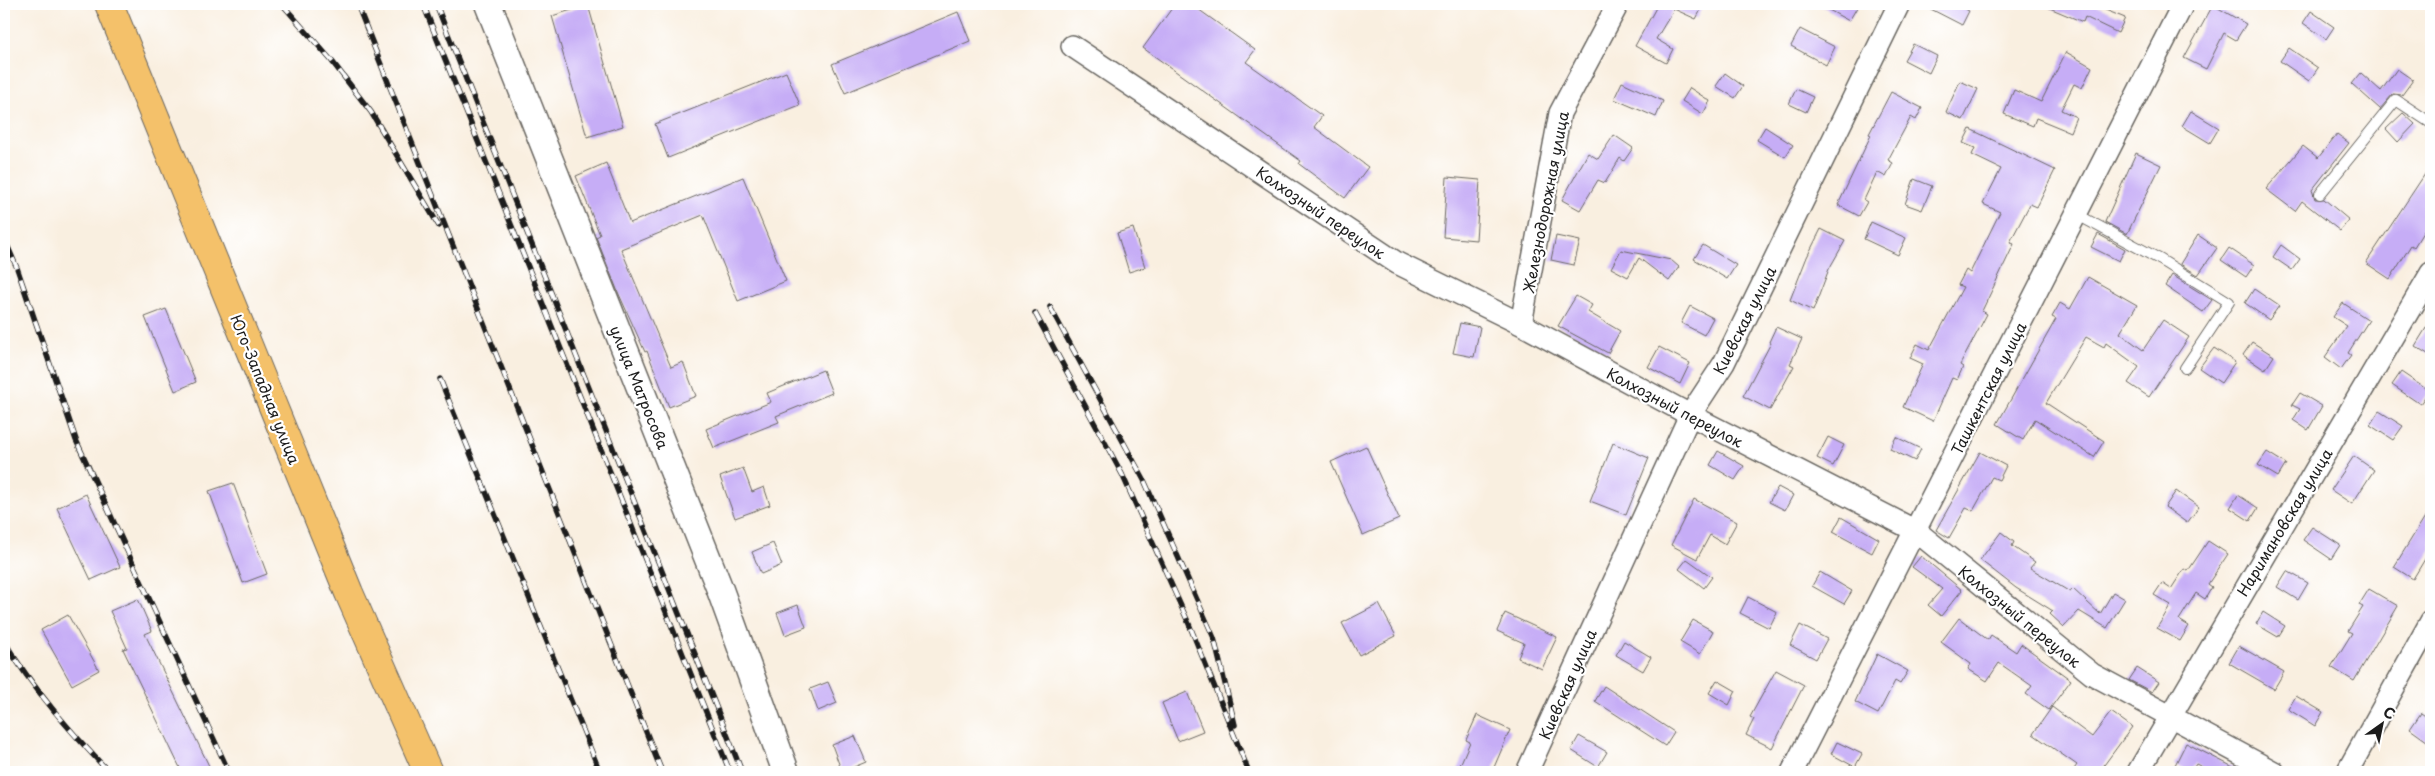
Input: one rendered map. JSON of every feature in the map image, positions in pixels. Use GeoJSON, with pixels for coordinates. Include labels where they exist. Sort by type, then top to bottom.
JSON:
{"type":"FeatureCollection","features":[{"type":"Feature","properties":{"kind":"main road","name":"Юго-Западная улица"},"geometry":{"type":"LineString","coordinates":[[109,4],[349,593],[428,772]]}},
{"type":"Feature","properties":{"kind":"street","name":"улица Матросова"},"geometry":{"type":"LineString","coordinates":[[488,4],[719,587],[786,772]]}},
{"type":"Feature","properties":{"kind":"street","name":"Железнодорожная улица"},"geometry":{"type":"LineString","coordinates":[[1521,324],[1560,113],[1618,4]]}},
{"type":"Feature","properties":{"kind":"street","name":"Киевская улица"},"geometry":{"type":"LineString","coordinates":[[1527,772],[1690,415],[1724,364],[1899,4]]}},
{"type":"Feature","properties":{"kind":"street","name":"Ташкентская улица"},"geometry":{"type":"LineString","coordinates":[[1792,772],[2182,4]]}},
{"type":"Feature","properties":{"kind":"street","name":"Колхозный переулок"},"geometry":{"type":"LineString","coordinates":[[1072,46],[1397,263],[1521,324],[1690,415],[1916,531],[2092,674],[2274,772]]}},
{"type":"Feature","properties":{"kind":"street","name":"Наримановская улица"},"geometry":{"type":"LineString","coordinates":[[2138,772],[2431,273]]}},
{"type":"Feature","properties":{"kind":"street"},"geometry":{"type":"LineString","coordinates":[[2347,772],[2431,621]]}},
{"type":"Feature","properties":{"kind":"lane"},"geometry":{"type":"LineString","coordinates":[[2320,194],[2396,100],[2431,123]]}},
{"type":"Feature","properties":{"kind":"lane"},"geometry":{"type":"LineString","coordinates":[[2076,214],[2161,260],[2229,302],[2185,368]]}},
{"type":"Feature","properties":{"kind":"building"},"geometry":{"type":"Polygon","coordinates":[[[1175,4],[1191,4],[1255,50],[1246,62],[1322,116],[1314,127],[1368,167],[1345,198],[1299,164],[1301,161],[1143,48],[1175,4]]]}},
{"type":"Feature","properties":{"kind":"building"},"geometry":{"type":"Polygon","coordinates":[[[1658,4],[1704,4],[1696,19],[1674,9],[1656,39],[1673,49],[1666,63],[1635,46],[1658,4]]]}},
{"type":"Feature","properties":{"kind":"building"},"geometry":{"type":"Polygon","coordinates":[[[1818,4],[1859,4],[1849,21],[1818,4]]]}},
{"type":"Feature","properties":{"kind":"building"},"geometry":{"type":"Polygon","coordinates":[[[1921,4],[1955,4],[1969,11],[1962,25],[1921,4]]]}},
{"type":"Feature","properties":{"kind":"building"},"geometry":{"type":"Polygon","coordinates":[[[2040,4],[2091,4],[2125,18],[2118,33],[2085,17],[2083,22],[2040,4]]]}},
{"type":"Feature","properties":{"kind":"building"},"geometry":{"type":"Polygon","coordinates":[[[588,5],[623,126],[587,137],[552,16],[588,5]]]}},
{"type":"Feature","properties":{"kind":"building"},"geometry":{"type":"Polygon","coordinates":[[[2213,5],[2246,24],[2236,40],[2224,33],[2206,69],[2184,58],[2213,5]]]}},
{"type":"Feature","properties":{"kind":"building"},"geometry":{"type":"Polygon","coordinates":[[[2311,11],[2334,27],[2326,39],[2303,23],[2311,11]]]}},
{"type":"Feature","properties":{"kind":"building"},"geometry":{"type":"Polygon","coordinates":[[[958,12],[970,41],[845,93],[832,64],[958,12]]]}},
{"type":"Feature","properties":{"kind":"building"},"geometry":{"type":"Polygon","coordinates":[[[1800,29],[1835,47],[1826,65],[1791,46],[1800,29]]]}},
{"type":"Feature","properties":{"kind":"building"},"geometry":{"type":"Polygon","coordinates":[[[1913,44],[1937,56],[1929,73],[1904,60],[1913,44]]]}},
{"type":"Feature","properties":{"kind":"building"},"geometry":{"type":"Polygon","coordinates":[[[2289,48],[2318,68],[2309,81],[2280,61],[2289,48]]]}},
{"type":"Feature","properties":{"kind":"building"},"geometry":{"type":"Polygon","coordinates":[[[2066,52],[2092,67],[2082,88],[2074,84],[2061,110],[2076,117],[2070,132],[2036,118],[2033,126],[2004,114],[2014,90],[2041,102],[2066,52]]]}},
{"type":"Feature","properties":{"kind":"building"},"geometry":{"type":"Polygon","coordinates":[[[2397,69],[2413,80],[2402,95],[2393,94],[2380,109],[2352,84],[2361,73],[2381,91],[2397,69]]]}},
{"type":"Feature","properties":{"kind":"building"},"geometry":{"type":"Polygon","coordinates":[[[786,72],[800,105],[668,158],[655,124],[786,72]]]}},
{"type":"Feature","properties":{"kind":"building"},"geometry":{"type":"Polygon","coordinates":[[[1725,73],[1743,86],[1735,98],[1716,86],[1725,73]]]}},
{"type":"Feature","properties":{"kind":"building"},"geometry":{"type":"Polygon","coordinates":[[[1960,81],[1978,89],[1963,120],[1946,112],[1960,81]]]}},
{"type":"Feature","properties":{"kind":"building"},"geometry":{"type":"Polygon","coordinates":[[[1622,82],[1663,101],[1656,117],[1614,99],[1622,82]]]}},
{"type":"Feature","properties":{"kind":"building"},"geometry":{"type":"Polygon","coordinates":[[[1690,88],[1710,101],[1703,114],[1682,101],[1690,88]]]}},
{"type":"Feature","properties":{"kind":"building"},"geometry":{"type":"Polygon","coordinates":[[[1796,89],[1813,97],[1806,112],[1789,104],[1796,89]]]}},
{"type":"Feature","properties":{"kind":"building"},"geometry":{"type":"Polygon","coordinates":[[[1891,92],[1922,108],[1916,120],[1911,117],[1888,160],[1893,163],[1886,177],[1877,172],[1864,200],[1867,202],[1859,216],[1838,205],[1871,135],[1869,134],[1891,92]]]}},
{"type":"Feature","properties":{"kind":"building"},"geometry":{"type":"Polygon","coordinates":[[[2191,111],[2219,128],[2210,143],[2182,126],[2191,111]]]}},
{"type":"Feature","properties":{"kind":"building"},"geometry":{"type":"Polygon","coordinates":[[[2403,113],[2415,124],[2398,142],[2386,129],[2403,113]]]}},
{"type":"Feature","properties":{"kind":"building"},"geometry":{"type":"Polygon","coordinates":[[[1765,127],[1793,145],[1785,157],[1757,140],[1765,127]]]}},
{"type":"Feature","properties":{"kind":"building"},"geometry":{"type":"Polygon","coordinates":[[[1970,129],[2055,170],[2037,207],[2030,204],[2010,242],[2014,244],[1982,311],[1987,314],[1960,365],[1963,367],[1957,380],[1952,378],[1933,421],[1903,407],[1923,364],[1910,358],[1917,344],[1929,350],[1963,287],[1958,285],[1966,270],[1970,273],[2000,212],[1983,204],[2001,169],[1972,155],[1975,148],[1963,143],[1970,129]]]}},
{"type":"Feature","properties":{"kind":"building"},"geometry":{"type":"Polygon","coordinates":[[[2337,134],[2349,143],[2312,190],[2315,199],[2324,199],[2349,220],[2340,231],[2302,201],[2295,211],[2266,189],[2303,146],[2318,158],[2337,134]]]}},
{"type":"Feature","properties":{"kind":"building"},"geometry":{"type":"Polygon","coordinates":[[[1614,135],[1633,148],[1624,161],[1620,158],[1605,183],[1598,180],[1580,210],[1562,200],[1588,153],[1598,159],[1614,135]]]}},
{"type":"Feature","properties":{"kind":"building"},"geometry":{"type":"Polygon","coordinates":[[[2136,153],[2161,165],[2127,234],[2105,222],[2136,153]]]}},
{"type":"Feature","properties":{"kind":"building"},"geometry":{"type":"Polygon","coordinates":[[[606,163],[630,223],[743,177],[786,281],[738,301],[703,215],[621,249],[671,367],[683,362],[696,396],[669,407],[647,351],[645,352],[618,292],[596,237],[600,235],[576,176],[606,163]]]}},
{"type":"Feature","properties":{"kind":"building"},"geometry":{"type":"Polygon","coordinates":[[[2431,165],[2431,219],[2414,247],[2411,245],[2390,279],[2366,263],[2431,165]]]}},
{"type":"Feature","properties":{"kind":"building"},"geometry":{"type":"Polygon","coordinates":[[[1447,177],[1480,180],[1476,240],[1443,237],[1447,177]]]}},
{"type":"Feature","properties":{"kind":"building"},"geometry":{"type":"Polygon","coordinates":[[[1914,179],[1932,186],[1922,210],[1905,204],[1914,179]]]}},
{"type":"Feature","properties":{"kind":"building"},"geometry":{"type":"Polygon","coordinates":[[[1871,222],[1906,238],[1898,255],[1864,239],[1871,222]]]}},
{"type":"Feature","properties":{"kind":"building"},"geometry":{"type":"Polygon","coordinates":[[[1133,228],[1145,267],[1129,272],[1117,233],[1133,228]]]}},
{"type":"Feature","properties":{"kind":"building"},"geometry":{"type":"Polygon","coordinates":[[[1821,229],[1845,241],[1829,269],[1813,311],[1790,300],[1807,257],[1821,229]]]}},
{"type":"Feature","properties":{"kind":"building"},"geometry":{"type":"Polygon","coordinates":[[[2098,234],[2125,249],[2119,261],[2091,247],[2098,234]]]}},
{"type":"Feature","properties":{"kind":"building"},"geometry":{"type":"Polygon","coordinates":[[[2198,235],[2217,248],[2198,275],[2180,264],[2198,235]]]}},
{"type":"Feature","properties":{"kind":"building"},"geometry":{"type":"Polygon","coordinates":[[[1556,236],[1580,241],[1574,265],[1551,260],[1556,236]]]}},
{"type":"Feature","properties":{"kind":"building"},"geometry":{"type":"Polygon","coordinates":[[[1703,245],[1736,265],[1727,279],[1694,259],[1703,245]]]}},
{"type":"Feature","properties":{"kind":"building"},"geometry":{"type":"Polygon","coordinates":[[[2281,245],[2300,259],[2292,270],[2273,257],[2281,245]]]}},
{"type":"Feature","properties":{"kind":"building"},"geometry":{"type":"Polygon","coordinates":[[[2229,248],[2254,265],[2246,277],[2221,260],[2229,248]]]}},
{"type":"Feature","properties":{"kind":"building"},"geometry":{"type":"Polygon","coordinates":[[[1621,250],[1671,260],[1679,267],[1669,281],[1639,258],[1628,277],[1611,268],[1621,250]]]}},
{"type":"Feature","properties":{"kind":"building"},"geometry":{"type":"Polygon","coordinates":[[[2172,275],[2212,300],[2203,312],[2165,286],[2172,275]]]}},
{"type":"Feature","properties":{"kind":"building"},"geometry":{"type":"Polygon","coordinates":[[[2088,277],[2137,305],[2120,333],[2143,350],[2163,320],[2189,337],[2149,397],[2128,383],[2139,367],[2106,343],[2104,347],[2086,337],[2046,403],[2104,441],[2094,457],[2035,419],[2023,440],[1997,424],[2056,319],[2052,317],[2060,303],[2070,309],[2088,277]]]}},
{"type":"Feature","properties":{"kind":"building"},"geometry":{"type":"Polygon","coordinates":[[[2254,289],[2279,306],[2269,320],[2245,303],[2254,289]]]}},
{"type":"Feature","properties":{"kind":"building"},"geometry":{"type":"Polygon","coordinates":[[[1576,296],[1592,305],[1588,312],[1620,331],[1608,353],[1558,326],[1576,296]]]}},
{"type":"Feature","properties":{"kind":"building"},"geometry":{"type":"Polygon","coordinates":[[[2343,303],[2369,320],[2348,353],[2351,355],[2341,369],[2325,357],[2347,326],[2333,317],[2343,303]]]}},
{"type":"Feature","properties":{"kind":"building"},"geometry":{"type":"Polygon","coordinates":[[[1690,306],[1713,318],[1704,335],[1681,323],[1690,306]]]}},
{"type":"Feature","properties":{"kind":"building"},"geometry":{"type":"Polygon","coordinates":[[[166,309],[196,382],[175,391],[145,317],[166,309]]]}},
{"type":"Feature","properties":{"kind":"building"},"geometry":{"type":"Polygon","coordinates":[[[2431,320],[2431,356],[2415,346],[2431,320]]]}},
{"type":"Feature","properties":{"kind":"building"},"geometry":{"type":"Polygon","coordinates":[[[1460,323],[1480,327],[1474,357],[1453,353],[1460,323]]]}},
{"type":"Feature","properties":{"kind":"building"},"geometry":{"type":"Polygon","coordinates":[[[1776,327],[1802,339],[1790,364],[1794,366],[1770,410],[1743,396],[1771,343],[1769,342],[1776,327]]]}},
{"type":"Feature","properties":{"kind":"building"},"geometry":{"type":"Polygon","coordinates":[[[2252,342],[2274,356],[2265,370],[2243,355],[2252,342]]]}},
{"type":"Feature","properties":{"kind":"building"},"geometry":{"type":"Polygon","coordinates":[[[1659,347],[1690,363],[1680,384],[1648,367],[1659,347]]]}},
{"type":"Feature","properties":{"kind":"building"},"geometry":{"type":"Polygon","coordinates":[[[2214,348],[2235,362],[2221,383],[2199,368],[2214,348]]]}},
{"type":"Feature","properties":{"kind":"building"},"geometry":{"type":"Polygon","coordinates":[[[823,370],[832,393],[776,416],[779,422],[714,448],[706,429],[771,402],[767,393],[823,370]]]}},
{"type":"Feature","properties":{"kind":"building"},"geometry":{"type":"Polygon","coordinates":[[[2401,372],[2429,391],[2420,404],[2392,385],[2401,372]]]}},
{"type":"Feature","properties":{"kind":"building"},"geometry":{"type":"Polygon","coordinates":[[[2300,393],[2322,406],[2308,430],[2293,420],[2300,409],[2292,405],[2300,393]]]}},
{"type":"Feature","properties":{"kind":"building"},"geometry":{"type":"Polygon","coordinates":[[[2379,411],[2403,426],[2393,440],[2370,425],[2379,411]]]}},
{"type":"Feature","properties":{"kind":"building"},"geometry":{"type":"Polygon","coordinates":[[[1828,437],[1844,445],[1833,466],[1817,458],[1828,437]]]}},
{"type":"Feature","properties":{"kind":"building"},"geometry":{"type":"Polygon","coordinates":[[[1896,437],[1921,449],[1915,461],[1890,449],[1896,437]]]}},
{"type":"Feature","properties":{"kind":"building"},"geometry":{"type":"Polygon","coordinates":[[[1613,443],[1649,458],[1626,515],[1590,501],[1613,443]]]}},
{"type":"Feature","properties":{"kind":"building"},"geometry":{"type":"Polygon","coordinates":[[[1366,446],[1399,519],[1363,535],[1331,462],[1366,446]]]}},
{"type":"Feature","properties":{"kind":"building"},"geometry":{"type":"Polygon","coordinates":[[[1718,451],[1744,466],[1735,480],[1710,465],[1718,451]]]}},
{"type":"Feature","properties":{"kind":"building"},"geometry":{"type":"Polygon","coordinates":[[[1980,452],[2006,466],[1999,480],[1992,477],[1973,511],[1966,508],[1949,538],[1936,530],[1980,452]]]}},
{"type":"Feature","properties":{"kind":"building"},"geometry":{"type":"Polygon","coordinates":[[[2267,452],[2286,464],[2278,477],[2258,465],[2267,452]]]}},
{"type":"Feature","properties":{"kind":"building"},"geometry":{"type":"Polygon","coordinates":[[[2354,456],[2374,470],[2352,504],[2331,490],[2354,456]]]}},
{"type":"Feature","properties":{"kind":"building"},"geometry":{"type":"Polygon","coordinates":[[[743,468],[752,492],[764,487],[770,505],[735,518],[720,477],[743,468]]]}},
{"type":"Feature","properties":{"kind":"building"},"geometry":{"type":"Polygon","coordinates":[[[233,483],[267,574],[243,583],[209,491],[233,483]]]}},
{"type":"Feature","properties":{"kind":"building"},"geometry":{"type":"Polygon","coordinates":[[[1778,487],[1793,495],[1785,510],[1769,502],[1778,487]]]}},
{"type":"Feature","properties":{"kind":"building"},"geometry":{"type":"Polygon","coordinates":[[[2176,491],[2199,507],[2187,523],[2165,507],[2176,491]]]}},
{"type":"Feature","properties":{"kind":"building"},"geometry":{"type":"Polygon","coordinates":[[[86,494],[120,567],[91,580],[57,508],[86,494]]]}},
{"type":"Feature","properties":{"kind":"building"},"geometry":{"type":"Polygon","coordinates":[[[2238,495],[2258,508],[2250,521],[2230,508],[2238,495]]]}},
{"type":"Feature","properties":{"kind":"building"},"geometry":{"type":"Polygon","coordinates":[[[1694,499],[1737,522],[1725,544],[1710,535],[1697,559],[1671,545],[1694,499]]]}},
{"type":"Feature","properties":{"kind":"building"},"geometry":{"type":"Polygon","coordinates":[[[2431,507],[2431,549],[2413,579],[2394,567],[2431,507]]]}},
{"type":"Feature","properties":{"kind":"building"},"geometry":{"type":"Polygon","coordinates":[[[1841,517],[1879,539],[1872,553],[1833,532],[1841,517]]]}},
{"type":"Feature","properties":{"kind":"building"},"geometry":{"type":"Polygon","coordinates":[[[2312,527],[2340,545],[2331,559],[2303,540],[2312,527]]]}},
{"type":"Feature","properties":{"kind":"building"},"geometry":{"type":"Polygon","coordinates":[[[2001,532],[2014,542],[2012,546],[2035,562],[2030,568],[2070,592],[2073,589],[2100,614],[2113,592],[2125,599],[2107,628],[2079,611],[2064,627],[2050,614],[2053,611],[2016,588],[1980,560],[2001,532]]]}},
{"type":"Feature","properties":{"kind":"building"},"geometry":{"type":"Polygon","coordinates":[[[2208,541],[2228,554],[2208,584],[2212,587],[2205,599],[2196,593],[2179,620],[2189,626],[2180,641],[2157,628],[2171,605],[2154,595],[2162,583],[2171,589],[2184,569],[2188,571],[2208,541]]]}},
{"type":"Feature","properties":{"kind":"building"},"geometry":{"type":"Polygon","coordinates":[[[773,543],[782,565],[761,574],[752,552],[773,543]]]}},
{"type":"Feature","properties":{"kind":"building"},"geometry":{"type":"Polygon","coordinates":[[[1921,556],[1962,590],[1941,616],[1928,605],[1942,589],[1912,567],[1921,556]]]}},
{"type":"Feature","properties":{"kind":"building"},"geometry":{"type":"Polygon","coordinates":[[[1687,559],[1712,577],[1704,588],[1679,569],[1687,559]]]}},
{"type":"Feature","properties":{"kind":"building"},"geometry":{"type":"Polygon","coordinates":[[[2287,571],[2308,583],[2298,600],[2277,587],[2287,571]]]}},
{"type":"Feature","properties":{"kind":"building"},"geometry":{"type":"Polygon","coordinates":[[[1820,572],[1852,591],[1844,604],[1812,586],[1820,572]]]}},
{"type":"Feature","properties":{"kind":"building"},"geometry":{"type":"Polygon","coordinates":[[[2369,589],[2398,606],[2354,681],[2331,667],[2352,633],[2348,631],[2363,607],[2359,605],[2369,589]]]}},
{"type":"Feature","properties":{"kind":"building"},"geometry":{"type":"Polygon","coordinates":[[[1748,597],[1777,612],[1769,628],[1740,613],[1748,597]]]}},
{"type":"Feature","properties":{"kind":"building"},"geometry":{"type":"Polygon","coordinates":[[[138,599],[152,631],[145,634],[212,772],[182,772],[123,649],[127,648],[110,611],[138,599]]]}},
{"type":"Feature","properties":{"kind":"building"},"geometry":{"type":"Polygon","coordinates":[[[1379,604],[1396,636],[1359,655],[1342,623],[1379,604]]]}},
{"type":"Feature","properties":{"kind":"building"},"geometry":{"type":"Polygon","coordinates":[[[798,605],[806,627],[785,635],[777,613],[798,605]]]}},
{"type":"Feature","properties":{"kind":"building"},"geometry":{"type":"Polygon","coordinates":[[[2263,612],[2285,626],[2278,637],[2256,624],[2263,612]]]}},
{"type":"Feature","properties":{"kind":"building"},"geometry":{"type":"Polygon","coordinates":[[[1505,613],[1557,637],[1542,669],[1518,658],[1524,643],[1497,631],[1505,613]]]}},
{"type":"Feature","properties":{"kind":"building"},"geometry":{"type":"Polygon","coordinates":[[[68,615],[99,670],[72,685],[41,630],[68,615]]]}},
{"type":"Feature","properties":{"kind":"building"},"geometry":{"type":"Polygon","coordinates":[[[1959,618],[1988,640],[1991,635],[2016,652],[2021,644],[2071,680],[2049,710],[2026,694],[2032,686],[1999,663],[1987,681],[1968,669],[1971,664],[1941,642],[1959,618]]]}},
{"type":"Feature","properties":{"kind":"building"},"geometry":{"type":"Polygon","coordinates":[[[1693,620],[1713,631],[1700,654],[1680,642],[1693,620]]]}},
{"type":"Feature","properties":{"kind":"building"},"geometry":{"type":"Polygon","coordinates":[[[1800,625],[1827,639],[1816,659],[1790,645],[1800,625]]]}},
{"type":"Feature","properties":{"kind":"building"},"geometry":{"type":"Polygon","coordinates":[[[1624,641],[1651,657],[1643,671],[1616,655],[1624,641]]]}},
{"type":"Feature","properties":{"kind":"building"},"geometry":{"type":"Polygon","coordinates":[[[2239,646],[2284,672],[2274,689],[2229,663],[2239,646]]]}},
{"type":"Feature","properties":{"kind":"building"},"geometry":{"type":"Polygon","coordinates":[[[1877,654],[1908,671],[1900,684],[1895,681],[1878,714],[1855,702],[1877,654]]]}},
{"type":"Feature","properties":{"kind":"building"},"geometry":{"type":"Polygon","coordinates":[[[2137,668],[2159,682],[2152,692],[2129,680],[2137,668]]]}},
{"type":"Feature","properties":{"kind":"building"},"geometry":{"type":"Polygon","coordinates":[[[1776,670],[1804,685],[1772,748],[1746,735],[1754,719],[1750,717],[1776,670]]]}},
{"type":"Feature","properties":{"kind":"building"},"geometry":{"type":"Polygon","coordinates":[[[1717,680],[1736,691],[1729,705],[1709,693],[1717,680]]]}},
{"type":"Feature","properties":{"kind":"building"},"geometry":{"type":"Polygon","coordinates":[[[828,682],[837,703],[818,711],[810,689],[828,682]]]}},
{"type":"Feature","properties":{"kind":"building"},"geometry":{"type":"Polygon","coordinates":[[[1604,686],[1674,732],[1665,746],[1595,701],[1604,686]]]}},
{"type":"Feature","properties":{"kind":"building"},"geometry":{"type":"Polygon","coordinates":[[[1187,692],[1203,731],[1178,741],[1162,703],[1187,692]]]}},
{"type":"Feature","properties":{"kind":"building"},"geometry":{"type":"Polygon","coordinates":[[[2296,696],[2323,712],[2315,726],[2288,709],[2296,696]]]}},
{"type":"Feature","properties":{"kind":"building"},"geometry":{"type":"Polygon","coordinates":[[[2052,707],[2092,737],[2111,712],[2132,727],[2099,772],[2072,772],[2077,765],[2033,734],[2052,707]]]}},
{"type":"Feature","properties":{"kind":"building"},"geometry":{"type":"Polygon","coordinates":[[[2421,713],[2431,720],[2431,744],[2410,729],[2421,713]]]}},
{"type":"Feature","properties":{"kind":"building"},"geometry":{"type":"Polygon","coordinates":[[[1477,715],[1510,730],[1492,772],[1457,772],[1470,742],[1466,740],[1477,715]]]}},
{"type":"Feature","properties":{"kind":"building"},"geometry":{"type":"Polygon","coordinates":[[[855,736],[866,762],[842,772],[832,745],[855,736]]]}},
{"type":"Feature","properties":{"kind":"building"},"geometry":{"type":"Polygon","coordinates":[[[1579,736],[1607,752],[1598,767],[1571,750],[1579,736]]]}},
{"type":"Feature","properties":{"kind":"building"},"geometry":{"type":"Polygon","coordinates":[[[1837,742],[1862,754],[1855,767],[1831,754],[1837,742]]]}},
{"type":"Feature","properties":{"kind":"building"},"geometry":{"type":"Polygon","coordinates":[[[2186,743],[2243,772],[2212,772],[2196,764],[2191,772],[2189,772],[2175,765],[2186,743]]]}},
{"type":"Feature","properties":{"kind":"railway"},"geometry":{"type":"LineString","coordinates":[[282,4],[331,60],[371,112],[439,226]]}},
{"type":"Feature","properties":{"kind":"railway"},"geometry":{"type":"LineString","coordinates":[[357,4],[662,772]]}},
{"type":"Feature","properties":{"kind":"railway"},"geometry":{"type":"LineString","coordinates":[[423,4],[730,772]]}},
{"type":"Feature","properties":{"kind":"railway"},"geometry":{"type":"LineString","coordinates":[[436,4],[742,772]]}},
{"type":"Feature","properties":{"kind":"railway"},"geometry":{"type":"LineString","coordinates":[[4,238],[17,268],[76,440],[229,772]]}},
{"type":"Feature","properties":{"kind":"railway"},"geometry":{"type":"LineString","coordinates":[[1050,307],[1144,480],[1214,638],[1235,725]]}},
{"type":"Feature","properties":{"kind":"railway"},"geometry":{"type":"LineString","coordinates":[[1035,313],[1122,474],[1189,624],[1249,772]]}},
{"type":"Feature","properties":{"kind":"railway"},"geometry":{"type":"LineString","coordinates":[[440,379],[600,772]]}},
{"type":"Feature","properties":{"kind":"railway"},"geometry":{"type":"LineString","coordinates":[[4,641],[27,676],[53,709],[109,772]]}}]}
